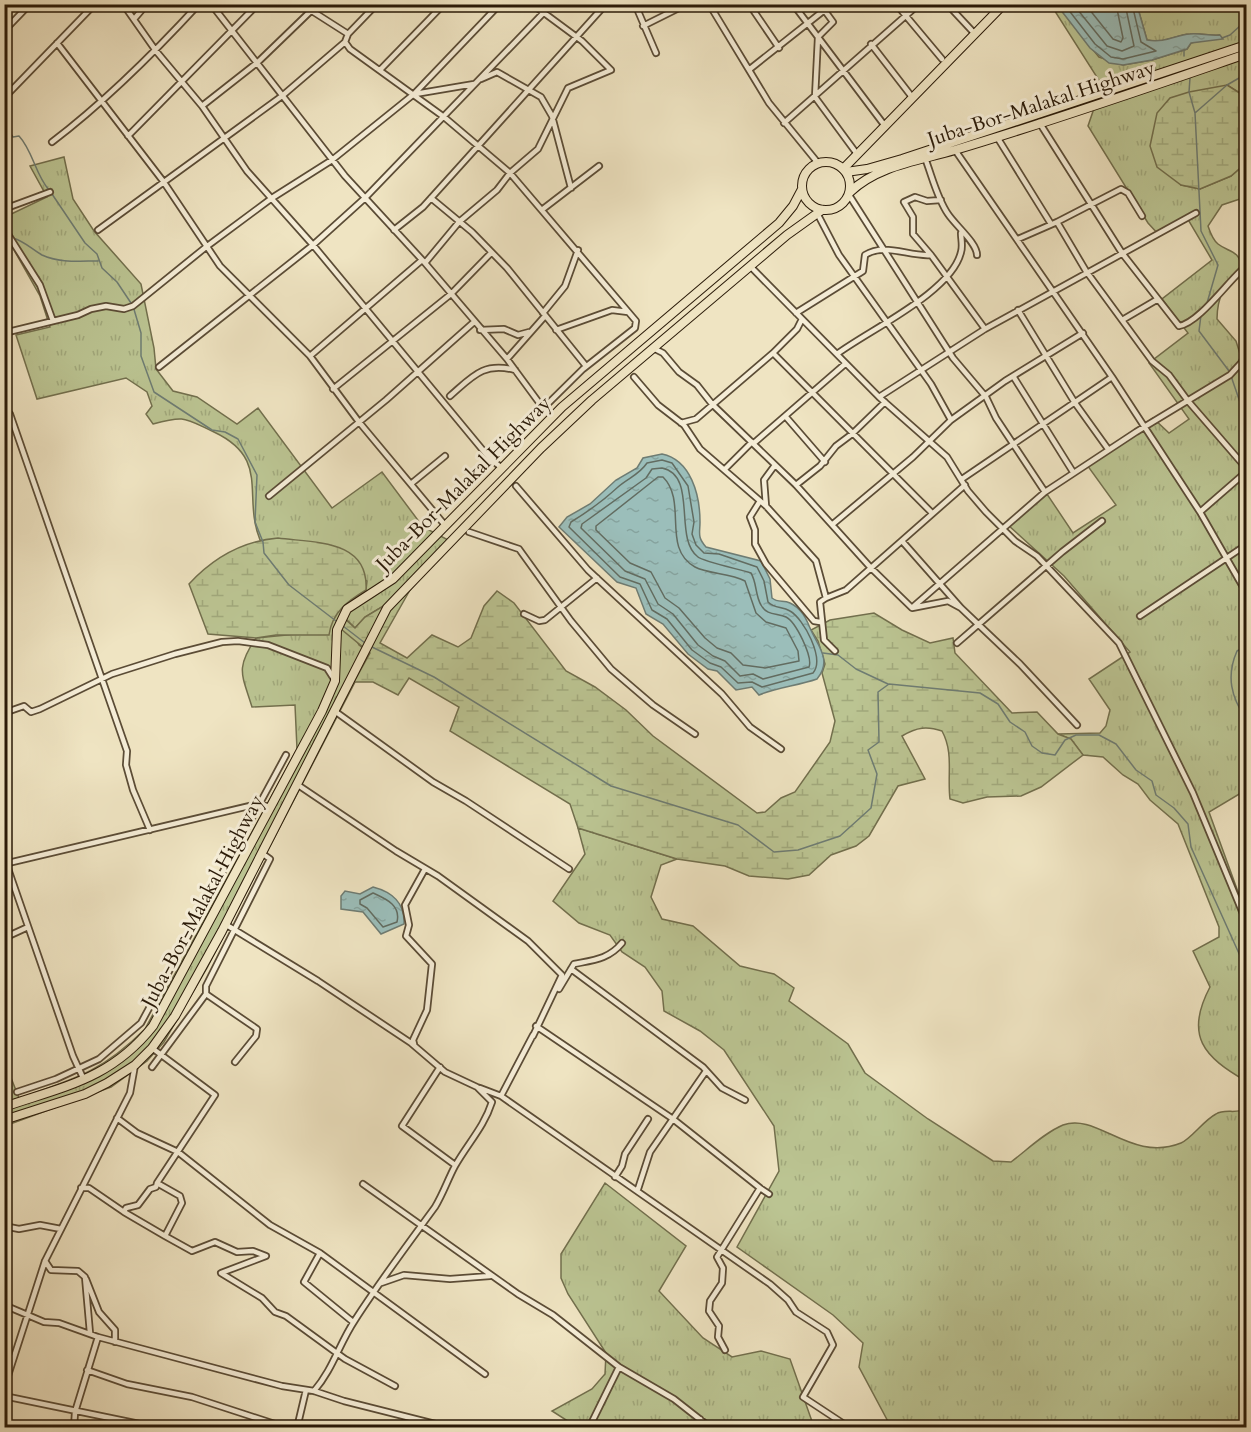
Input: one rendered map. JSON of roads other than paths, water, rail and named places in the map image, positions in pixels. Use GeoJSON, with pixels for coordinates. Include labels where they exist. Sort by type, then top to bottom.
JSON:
{"type":"FeatureCollection","features":[{"type":"Feature","properties":{"kind":"main road"},"geometry":{"type":"LineString","coordinates":[[850,194],[850,181],[844,170],[1004,4]]}},
{"type":"Feature","properties":{"kind":"main road","name":"Juba-Bor-Malakal Highway"},"geometry":{"type":"LineString","coordinates":[[4,1107],[84,1080],[126,1056],[153,1026],[271,807],[335,681],[337,630],[341,617],[354,602],[393,579],[501,467],[606,367],[779,223],[793,206],[802,189],[804,175],[818,163],[829,162],[844,170],[867,169],[1246,45]]}},
{"type":"Feature","properties":{"kind":"main road","name":"Juba-Bor-Malakal Highway"},"geometry":{"type":"LineString","coordinates":[[4,1120],[85,1094],[135,1065],[152,1048],[175,1016],[225,924],[336,712],[372,633],[387,609],[410,582],[541,448],[653,348],[820,212],[839,207],[850,194],[882,171],[955,150],[1246,54]]}},
{"type":"Feature","properties":{"kind":"main road"},"geometry":{"type":"LineString","coordinates":[[802,189],[808,203],[820,212]]}},
{"type":"Feature","properties":{"kind":"street"},"geometry":{"type":"LineString","coordinates":[[4,31],[30,4]]}},
{"type":"Feature","properties":{"kind":"street"},"geometry":{"type":"LineString","coordinates":[[4,98],[95,4]]}},
{"type":"Feature","properties":{"kind":"street"},"geometry":{"type":"LineString","coordinates":[[123,4],[156,51],[202,106],[247,171],[313,245],[491,460],[501,467]]}},
{"type":"Feature","properties":{"kind":"street"},"geometry":{"type":"LineString","coordinates":[[135,18],[147,4]]}},
{"type":"Feature","properties":{"kind":"street"},"geometry":{"type":"LineString","coordinates":[[52,142],[102,102],[156,51],[199,4]]}},
{"type":"Feature","properties":{"kind":"street"},"geometry":{"type":"LineString","coordinates":[[211,4],[332,160],[424,261],[480,330],[507,359],[543,408]]}},
{"type":"Feature","properties":{"kind":"street"},"geometry":{"type":"LineString","coordinates":[[128,136],[258,4]]}},
{"type":"Feature","properties":{"kind":"street"},"geometry":{"type":"LineString","coordinates":[[302,4],[348,34]]}},
{"type":"Feature","properties":{"kind":"street"},"geometry":{"type":"LineString","coordinates":[[202,106],[258,62],[318,4]]}},
{"type":"Feature","properties":{"kind":"street"},"geometry":{"type":"LineString","coordinates":[[98,230],[282,96],[345,42],[348,34],[377,4]]}},
{"type":"Feature","properties":{"kind":"street"},"geometry":{"type":"LineString","coordinates":[[380,70],[444,4]]}},
{"type":"Feature","properties":{"kind":"street"},"geometry":{"type":"LineString","coordinates":[[4,333],[106,306],[124,309],[133,306],[206,247],[272,198],[332,160],[414,94],[500,4]]}},
{"type":"Feature","properties":{"kind":"street"},"geometry":{"type":"LineString","coordinates":[[310,356],[424,261],[459,222],[497,190],[510,173],[538,149],[552,116],[568,88],[611,70],[577,37],[532,4]]}},
{"type":"Feature","properties":{"kind":"street"},"geometry":{"type":"LineString","coordinates":[[159,367],[313,245],[365,198],[552,4]]}},
{"type":"Feature","properties":{"kind":"street"},"geometry":{"type":"LineString","coordinates":[[394,230],[414,215],[480,145],[606,4]]}},
{"type":"Feature","properties":{"kind":"street"},"geometry":{"type":"LineString","coordinates":[[635,4],[656,53]]}},
{"type":"Feature","properties":{"kind":"street"},"geometry":{"type":"LineString","coordinates":[[643,26],[687,4]]}},
{"type":"Feature","properties":{"kind":"street"},"geometry":{"type":"LineString","coordinates":[[709,4],[784,123],[818,163]]}},
{"type":"Feature","properties":{"kind":"street"},"geometry":{"type":"LineString","coordinates":[[749,4],[779,48]]}},
{"type":"Feature","properties":{"kind":"street"},"geometry":{"type":"LineString","coordinates":[[793,4],[885,126]]}},
{"type":"Feature","properties":{"kind":"street"},"geometry":{"type":"LineString","coordinates":[[750,69],[832,4]]}},
{"type":"Feature","properties":{"kind":"street"},"geometry":{"type":"LineString","coordinates":[[896,4],[942,59]]}},
{"type":"Feature","properties":{"kind":"street"},"geometry":{"type":"LineString","coordinates":[[784,123],[919,4]]}},
{"type":"Feature","properties":{"kind":"street"},"geometry":{"type":"LineString","coordinates":[[947,4],[975,34]]}},
{"type":"Feature","properties":{"kind":"street"},"geometry":{"type":"LineString","coordinates":[[825,11],[833,22],[818,37],[815,97],[857,154]]}},
{"type":"Feature","properties":{"kind":"street"},"geometry":{"type":"LineString","coordinates":[[345,42],[350,49],[414,94],[480,145],[510,173],[578,250],[636,321],[635,328],[586,366],[491,460]]}},
{"type":"Feature","properties":{"kind":"street"},"geometry":{"type":"LineString","coordinates":[[57,43],[163,181],[206,247],[249,296],[310,356],[359,422],[444,524]]}},
{"type":"Feature","properties":{"kind":"street"},"geometry":{"type":"LineString","coordinates":[[871,44],[912,97]]}},
{"type":"Feature","properties":{"kind":"street"},"geometry":{"type":"LineString","coordinates":[[414,94],[474,83],[497,72],[528,89],[541,97],[552,116],[571,188]]}},
{"type":"Feature","properties":{"kind":"street"},"geometry":{"type":"LineString","coordinates":[[1039,122],[1122,253],[1182,326],[1205,310],[1218,292],[1246,266]]}},
{"type":"Feature","properties":{"kind":"street"},"geometry":{"type":"LineString","coordinates":[[996,136],[1087,273],[1124,320],[1152,361],[1169,375],[1246,470],[1200,512]]}},
{"type":"Feature","properties":{"kind":"street"},"geometry":{"type":"LineString","coordinates":[[955,150],[1112,377],[1200,512],[1243,587]]}},
{"type":"Feature","properties":{"kind":"street"},"geometry":{"type":"LineString","coordinates":[[925,158],[941,200],[961,233],[973,242],[977,255]]}},
{"type":"Feature","properties":{"kind":"street"},"geometry":{"type":"LineString","coordinates":[[543,209],[599,166]]}},
{"type":"Feature","properties":{"kind":"street"},"geometry":{"type":"LineString","coordinates":[[1018,239],[1123,189],[1142,216]]}},
{"type":"Feature","properties":{"kind":"street"},"geometry":{"type":"LineString","coordinates":[[4,209],[50,192]]}},
{"type":"Feature","properties":{"kind":"street"},"geometry":{"type":"LineString","coordinates":[[850,194],[949,351],[986,397],[1045,492]]}},
{"type":"Feature","properties":{"kind":"street"},"geometry":{"type":"LineString","coordinates":[[941,200],[927,201],[915,196],[904,202],[913,217],[913,234],[932,255],[945,277],[985,329]]}},
{"type":"Feature","properties":{"kind":"street"},"geometry":{"type":"LineString","coordinates":[[430,198],[491,253],[586,366]]}},
{"type":"Feature","properties":{"kind":"street"},"geometry":{"type":"LineString","coordinates":[[820,212],[839,255],[920,368],[951,420]]}},
{"type":"Feature","properties":{"kind":"street"},"geometry":{"type":"LineString","coordinates":[[879,397],[920,368],[985,329],[1196,213]]}},
{"type":"Feature","properties":{"kind":"street"},"geometry":{"type":"LineString","coordinates":[[4,228],[40,285],[53,321]]}},
{"type":"Feature","properties":{"kind":"street"},"geometry":{"type":"LineString","coordinates":[[837,354],[917,301],[953,270],[962,249],[961,233]]}},
{"type":"Feature","properties":{"kind":"street"},"geometry":{"type":"LineString","coordinates":[[796,313],[856,277],[863,271],[865,255],[886,249],[932,255]]}},
{"type":"Feature","properties":{"kind":"street"},"geometry":{"type":"LineString","coordinates":[[507,359],[565,286],[578,250]]}},
{"type":"Feature","properties":{"kind":"street"},"geometry":{"type":"LineString","coordinates":[[333,389],[392,339],[451,294],[491,253]]}},
{"type":"Feature","properties":{"kind":"street"},"geometry":{"type":"LineString","coordinates":[[751,267],[879,397],[947,457],[980,505],[1002,529],[1047,566],[1119,643],[1132,664],[1202,813],[1246,921]]}},
{"type":"Feature","properties":{"kind":"street"},"geometry":{"type":"LineString","coordinates":[[1241,270],[1246,278]]}},
{"type":"Feature","properties":{"kind":"street"},"geometry":{"type":"LineString","coordinates":[[1124,320],[1158,299]]}},
{"type":"Feature","properties":{"kind":"street"},"geometry":{"type":"LineString","coordinates":[[556,330],[612,310],[628,312]]}},
{"type":"Feature","properties":{"kind":"street"},"geometry":{"type":"LineString","coordinates":[[1018,310],[1075,403],[1108,449]]}},
{"type":"Feature","properties":{"kind":"street"},"geometry":{"type":"LineString","coordinates":[[681,423],[691,422],[746,378],[797,328],[802,319]]}},
{"type":"Feature","properties":{"kind":"street"},"geometry":{"type":"LineString","coordinates":[[269,496],[419,372],[474,321]]}},
{"type":"Feature","properties":{"kind":"street"},"geometry":{"type":"LineString","coordinates":[[480,330],[504,328],[518,335],[531,331]]}},
{"type":"Feature","properties":{"kind":"street"},"geometry":{"type":"LineString","coordinates":[[833,524],[951,420],[1046,354],[1083,333]]}},
{"type":"Feature","properties":{"kind":"street"},"geometry":{"type":"LineString","coordinates":[[653,348],[663,353],[679,372],[697,385],[712,404],[796,484],[871,568],[912,608]]}},
{"type":"Feature","properties":{"kind":"street"},"geometry":{"type":"LineString","coordinates":[[773,353],[932,513]]}},
{"type":"Feature","properties":{"kind":"street"},"geometry":{"type":"LineString","coordinates":[[912,608],[1045,492],[1108,449],[1230,375],[1246,354]]}},
{"type":"Feature","properties":{"kind":"street"},"geometry":{"type":"LineString","coordinates":[[1241,363],[1246,380]]}},
{"type":"Feature","properties":{"kind":"street"},"geometry":{"type":"LineString","coordinates":[[725,469],[845,364]]}},
{"type":"Feature","properties":{"kind":"street"},"geometry":{"type":"LineString","coordinates":[[450,396],[470,379],[490,367],[515,370]]}},
{"type":"Feature","properties":{"kind":"street"},"geometry":{"type":"LineString","coordinates":[[633,376],[658,405],[681,423],[700,449],[766,506],[818,564],[826,598]]}},
{"type":"Feature","properties":{"kind":"street"},"geometry":{"type":"LineString","coordinates":[[1013,376],[1073,472]]}},
{"type":"Feature","properties":{"kind":"street"},"geometry":{"type":"LineString","coordinates":[[962,479],[1112,377]]}},
{"type":"Feature","properties":{"kind":"street"},"geometry":{"type":"LineString","coordinates":[[796,484],[825,462],[836,446],[885,402]]}},
{"type":"Feature","properties":{"kind":"street"},"geometry":{"type":"LineString","coordinates":[[4,407],[10,414],[127,750],[126,765],[150,830]]}},
{"type":"Feature","properties":{"kind":"street"},"geometry":{"type":"LineString","coordinates":[[786,417],[825,462]]}},
{"type":"Feature","properties":{"kind":"street"},"geometry":{"type":"LineString","coordinates":[[412,483],[445,456]]}},
{"type":"Feature","properties":{"kind":"street"},"geometry":{"type":"LineString","coordinates":[[766,506],[764,480],[775,465]]}},
{"type":"Feature","properties":{"kind":"street"},"geometry":{"type":"LineString","coordinates":[[835,651],[824,640],[820,622],[820,604],[826,598],[846,590],[965,484]]}},
{"type":"Feature","properties":{"kind":"street"},"geometry":{"type":"LineString","coordinates":[[516,486],[564,544],[597,578],[722,694],[750,727],[781,749]]}},
{"type":"Feature","properties":{"kind":"street"},"geometry":{"type":"LineString","coordinates":[[760,501],[750,517],[755,530],[755,544],[770,571],[804,612],[814,621],[820,622]]}},
{"type":"Feature","properties":{"kind":"street"},"geometry":{"type":"LineString","coordinates":[[957,643],[1102,521]]}},
{"type":"Feature","properties":{"kind":"street"},"geometry":{"type":"LineString","coordinates":[[469,532],[519,549],[611,669],[653,705],[695,734]]}},
{"type":"Feature","properties":{"kind":"street"},"geometry":{"type":"LineString","coordinates":[[902,541],[961,608],[1020,664],[1077,725]]}},
{"type":"Feature","properties":{"kind":"street"},"geometry":{"type":"LineString","coordinates":[[1140,616],[1246,544]]}},
{"type":"Feature","properties":{"kind":"street"},"geometry":{"type":"LineString","coordinates":[[524,614],[543,621],[597,578]]}},
{"type":"Feature","properties":{"kind":"street"},"geometry":{"type":"LineString","coordinates":[[912,608],[948,601],[961,608]]}},
{"type":"Feature","properties":{"kind":"street"},"geometry":{"type":"LineString","coordinates":[[4,713],[24,706],[31,712],[47,707],[102,679],[175,654],[238,641],[268,645],[327,668],[335,681]]}},
{"type":"Feature","properties":{"kind":"street"},"geometry":{"type":"LineString","coordinates":[[336,712],[434,782],[569,869]]}},
{"type":"Feature","properties":{"kind":"street"},"geometry":{"type":"LineString","coordinates":[[17,1092],[79,1069],[99,1059],[141,1023],[174,966],[285,755]]}},
{"type":"Feature","properties":{"kind":"street"},"geometry":{"type":"LineString","coordinates":[[298,785],[528,941],[562,975],[533,1036]]}},
{"type":"Feature","properties":{"kind":"street"},"geometry":{"type":"LineString","coordinates":[[6,864],[258,804],[271,807]]}},
{"type":"Feature","properties":{"kind":"street"},"geometry":{"type":"LineString","coordinates":[[152,1067],[206,994],[206,986],[270,859],[262,854]]}},
{"type":"Feature","properties":{"kind":"street"},"geometry":{"type":"LineString","coordinates":[[4,857],[84,1080]]}},
{"type":"Feature","properties":{"kind":"street"},"geometry":{"type":"LineString","coordinates":[[414,1044],[413,1040],[427,1010],[432,964],[406,936],[409,925],[405,905],[425,869]]}},
{"type":"Feature","properties":{"kind":"street"},"geometry":{"type":"LineString","coordinates":[[225,924],[387,1027],[440,1066],[477,1088],[492,1102],[486,1121],[455,1165],[435,1206],[420,1223],[375,1293],[353,1322],[336,1352],[333,1366],[314,1391]]}},
{"type":"Feature","properties":{"kind":"street"},"geometry":{"type":"LineString","coordinates":[[4,938],[28,927]]}},
{"type":"Feature","properties":{"kind":"street"},"geometry":{"type":"LineString","coordinates":[[501,1096],[536,1026],[574,964],[602,959],[614,953],[622,943]]}},
{"type":"Feature","properties":{"kind":"street"},"geometry":{"type":"LineString","coordinates":[[571,969],[706,1071],[722,1088],[745,1101]]}},
{"type":"Feature","properties":{"kind":"street"},"geometry":{"type":"LineString","coordinates":[[206,994],[257,1029],[255,1036],[236,1062]]}},
{"type":"Feature","properties":{"kind":"street"},"geometry":{"type":"LineString","coordinates":[[536,1026],[673,1119],[769,1194]]}},
{"type":"Feature","properties":{"kind":"street"},"geometry":{"type":"LineString","coordinates":[[124,1212],[126,1208],[138,1205],[150,1189],[156,1187],[215,1095],[152,1048]]}},
{"type":"Feature","properties":{"kind":"street"},"geometry":{"type":"LineString","coordinates":[[4,1388],[45,1261],[130,1093],[135,1065]]}},
{"type":"Feature","properties":{"kind":"street"},"geometry":{"type":"LineString","coordinates":[[440,1066],[402,1126],[455,1165]]}},
{"type":"Feature","properties":{"kind":"street"},"geometry":{"type":"LineString","coordinates":[[638,1189],[650,1152],[706,1071]]}},
{"type":"Feature","properties":{"kind":"street"},"geometry":{"type":"LineString","coordinates":[[477,1088],[501,1096],[615,1177],[638,1189],[721,1248],[788,1300],[796,1312],[827,1332],[833,1345],[803,1397],[850,1428]]}},
{"type":"Feature","properties":{"kind":"street"},"geometry":{"type":"LineString","coordinates":[[117,1118],[137,1133],[178,1152],[270,1225],[320,1253],[485,1374]]}},
{"type":"Feature","properties":{"kind":"street"},"geometry":{"type":"LineString","coordinates":[[615,1177],[622,1166],[625,1154],[648,1119]]}},
{"type":"Feature","properties":{"kind":"street"},"geometry":{"type":"LineString","coordinates":[[157,1183],[180,1196],[183,1203],[165,1236]]}},
{"type":"Feature","properties":{"kind":"street"},"geometry":{"type":"LineString","coordinates":[[363,1184],[420,1223],[433,1236],[490,1276],[553,1315],[619,1367],[674,1399],[711,1428]]}},
{"type":"Feature","properties":{"kind":"street"},"geometry":{"type":"LineString","coordinates":[[81,1188],[89,1188],[124,1212],[192,1251],[215,1242],[237,1252],[252,1251],[266,1256],[221,1273],[345,1359],[395,1386]]}},
{"type":"Feature","properties":{"kind":"street"},"geometry":{"type":"LineString","coordinates":[[725,1350],[718,1337],[719,1326],[709,1311],[710,1301],[722,1283],[723,1268],[717,1257],[760,1188]]}},
{"type":"Feature","properties":{"kind":"street"},"geometry":{"type":"LineString","coordinates":[[4,1226],[19,1229],[40,1225],[61,1229]]}},
{"type":"Feature","properties":{"kind":"street"},"geometry":{"type":"LineString","coordinates":[[320,1253],[304,1282],[353,1322]]}},
{"type":"Feature","properties":{"kind":"street"},"geometry":{"type":"LineString","coordinates":[[45,1261],[51,1270],[78,1270],[85,1277],[99,1312],[115,1330],[115,1342]]}},
{"type":"Feature","properties":{"kind":"street"},"geometry":{"type":"LineString","coordinates":[[379,1284],[404,1275],[450,1279],[490,1276]]}},
{"type":"Feature","properties":{"kind":"street"},"geometry":{"type":"LineString","coordinates":[[85,1277],[90,1333]]}},
{"type":"Feature","properties":{"kind":"street"},"geometry":{"type":"LineString","coordinates":[[4,1305],[26,1315],[115,1342],[282,1386],[314,1391],[344,1401],[451,1428]]}},
{"type":"Feature","properties":{"kind":"street"},"geometry":{"type":"LineString","coordinates":[[74,1428],[75,1412],[98,1337]]}},
{"type":"Feature","properties":{"kind":"street"},"geometry":{"type":"LineString","coordinates":[[589,1428],[619,1367]]}},
{"type":"Feature","properties":{"kind":"street"},"geometry":{"type":"LineString","coordinates":[[87,1370],[127,1384],[192,1397],[287,1428]]}},
{"type":"Feature","properties":{"kind":"street"},"geometry":{"type":"LineString","coordinates":[[297,1428],[306,1390]]}},
{"type":"Feature","properties":{"kind":"street"},"geometry":{"type":"LineString","coordinates":[[4,1396],[159,1428]]}},
{"type":"Feature","properties":{"kind":"street"},"geometry":{"type":"LineString","coordinates":[[695,1428],[700,1419]]}},
{"type":"Feature","properties":{"kind":"water"},"geometry":{"type":"Polygon","coordinates":[[[1057,5],[1137,5],[1147,40],[1165,40],[1194,34],[1220,35],[1223,39],[1191,43],[1187,49],[1152,60],[1123,65],[1109,63],[1090,48],[1057,5]]]}},
{"type":"Feature","properties":{"kind":"water"},"geometry":{"type":"Polygon","coordinates":[[[662,454],[680,463],[692,480],[700,512],[700,538],[703,544],[706,547],[761,561],[770,579],[772,598],[790,603],[803,614],[824,659],[822,672],[817,679],[759,695],[752,687],[736,690],[717,671],[708,669],[688,654],[663,624],[646,614],[636,588],[617,582],[559,527],[567,517],[590,504],[616,480],[637,468],[643,458],[662,454]]]}},
{"type":"Feature","properties":{"kind":"water"},"geometry":{"type":"Polygon","coordinates":[[[373,887],[396,899],[404,916],[404,924],[381,934],[363,912],[341,909],[341,896],[345,891],[360,894],[373,887]]]}},
{"type":"Feature","properties":{"kind":"waterway"},"geometry":{"type":"LineString","coordinates":[[1222,38],[1230,35],[1241,25]]}},
{"type":"Feature","properties":{"kind":"waterway"},"geometry":{"type":"LineString","coordinates":[[1184,50],[1184,56]]}},
{"type":"Feature","properties":{"kind":"waterway"},"geometry":{"type":"LineString","coordinates":[[1195,113],[1227,85],[1246,74]]}},
{"type":"Feature","properties":{"kind":"waterway"},"geometry":{"type":"LineString","coordinates":[[1190,78],[1189,92],[1195,113],[1201,231],[1218,265],[1207,303]]}},
{"type":"Feature","properties":{"kind":"waterway"},"geometry":{"type":"LineString","coordinates":[[4,111],[10,122],[6,127],[13,137],[19,136],[24,142],[40,177],[49,190]]}},
{"type":"Feature","properties":{"kind":"waterway"},"geometry":{"type":"LineString","coordinates":[[52,194],[85,243],[97,254],[102,268],[117,282],[133,306],[141,333],[141,356],[154,392],[212,430],[225,432],[238,439],[257,475],[255,522],[263,542],[264,553],[289,585],[336,621]]}},
{"type":"Feature","properties":{"kind":"waterway"},"geometry":{"type":"LineString","coordinates":[[13,238],[49,258],[98,261]]}},
{"type":"Feature","properties":{"kind":"waterway"},"geometry":{"type":"LineString","coordinates":[[1201,315],[1199,331],[1229,371]]}},
{"type":"Feature","properties":{"kind":"waterway"},"geometry":{"type":"LineString","coordinates":[[1231,376],[1243,411],[1246,437]]}},
{"type":"Feature","properties":{"kind":"waterway"},"geometry":{"type":"LineString","coordinates":[[1246,568],[1246,581]]}},
{"type":"Feature","properties":{"kind":"waterway"},"geometry":{"type":"LineString","coordinates":[[343,626],[365,643]]}},
{"type":"Feature","properties":{"kind":"waterway"},"geometry":{"type":"LineString","coordinates":[[1246,646],[1237,651],[1231,678],[1237,703],[1246,719]]}},
{"type":"Feature","properties":{"kind":"waterway"},"geometry":{"type":"LineString","coordinates":[[372,647],[434,677],[611,786],[738,825],[774,852],[798,850],[840,836],[871,808],[877,774],[868,750],[879,742],[878,692],[889,684],[980,693],[998,704],[1010,722],[1025,732],[1032,746],[1042,753],[1055,755],[1065,740],[1076,735],[1099,735],[1116,744],[1136,770],[1152,781],[1156,795],[1174,808],[1188,824],[1191,847],[1246,969]]}},
{"type":"Feature","properties":{"kind":"waterway"},"geometry":{"type":"LineString","coordinates":[[823,653],[838,655],[856,669],[888,684]]}}]}
